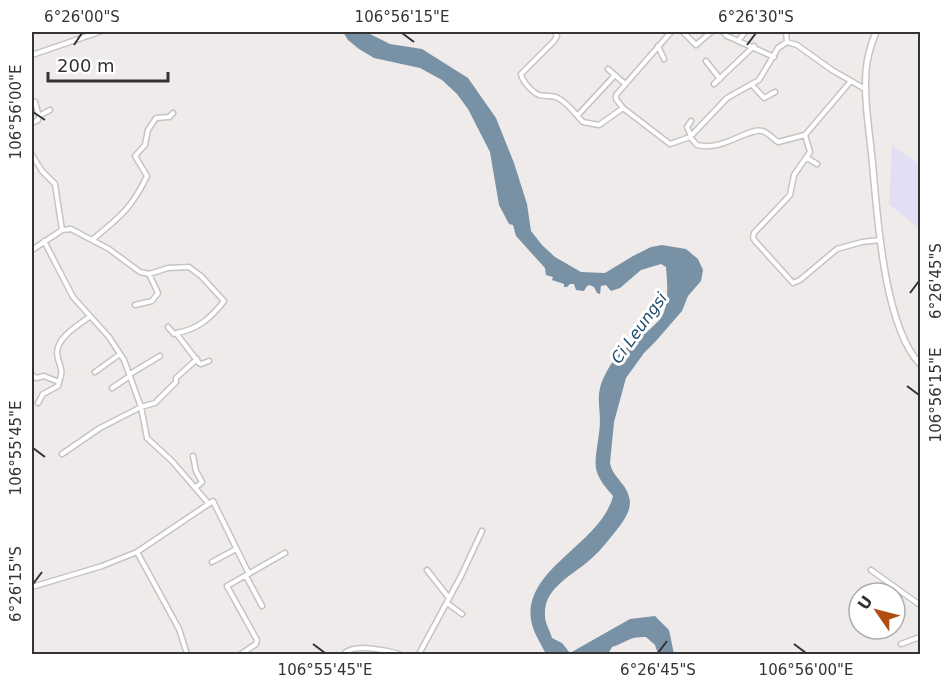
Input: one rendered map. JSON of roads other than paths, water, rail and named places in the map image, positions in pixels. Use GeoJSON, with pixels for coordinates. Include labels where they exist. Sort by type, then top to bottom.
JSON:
{"type":"FeatureCollection","features":[{"type":"Feature","properties":{"kind":"main road"},"geometry":{"type":"LineString","coordinates":[[876,32],[868,57],[866,89],[880,240],[889,289],[899,322],[911,352],[921,364]]}},
{"type":"Feature","properties":{"kind":"street"},"geometry":{"type":"LineString","coordinates":[[32,55],[99,32]]}},
{"type":"Feature","properties":{"kind":"street"},"geometry":{"type":"LineString","coordinates":[[555,32],[556,38],[522,72],[521,77],[537,94],[555,97],[574,110],[583,122],[599,125],[623,108]]}},
{"type":"Feature","properties":{"kind":"street"},"geometry":{"type":"LineString","coordinates":[[670,32],[624,83],[615,97],[623,108],[670,144],[690,136],[727,98],[762,77],[778,48],[787,42]]}},
{"type":"Feature","properties":{"kind":"street"},"geometry":{"type":"LineString","coordinates":[[683,32],[695,45],[711,32]]}},
{"type":"Feature","properties":{"kind":"street"},"geometry":{"type":"LineString","coordinates":[[723,32],[774,57]]}},
{"type":"Feature","properties":{"kind":"street"},"geometry":{"type":"LineString","coordinates":[[738,41],[745,32]]}},
{"type":"Feature","properties":{"kind":"street"},"geometry":{"type":"LineString","coordinates":[[786,32],[787,42]]}},
{"type":"Feature","properties":{"kind":"street"},"geometry":{"type":"LineString","coordinates":[[787,42],[797,45],[832,70],[866,89]]}},
{"type":"Feature","properties":{"kind":"street"},"geometry":{"type":"LineString","coordinates":[[658,46],[664,59]]}},
{"type":"Feature","properties":{"kind":"street"},"geometry":{"type":"LineString","coordinates":[[714,84],[754,46]]}},
{"type":"Feature","properties":{"kind":"street"},"geometry":{"type":"LineString","coordinates":[[706,61],[720,80]]}},
{"type":"Feature","properties":{"kind":"street"},"geometry":{"type":"LineString","coordinates":[[608,69],[624,83]]}},
{"type":"Feature","properties":{"kind":"street"},"geometry":{"type":"LineString","coordinates":[[578,115],[615,75]]}},
{"type":"Feature","properties":{"kind":"street"},"geometry":{"type":"LineString","coordinates":[[692,121],[687,127],[697,145],[728,143],[760,130],[778,142],[805,135],[851,81]]}},
{"type":"Feature","properties":{"kind":"street"},"geometry":{"type":"LineString","coordinates":[[752,85],[764,98],[775,92]]}},
{"type":"Feature","properties":{"kind":"street"},"geometry":{"type":"LineString","coordinates":[[32,101],[35,102],[39,116]]}},
{"type":"Feature","properties":{"kind":"street"},"geometry":{"type":"LineString","coordinates":[[32,123],[50,110]]}},
{"type":"Feature","properties":{"kind":"street"},"geometry":{"type":"LineString","coordinates":[[92,240],[131,205],[147,176],[135,156],[145,145],[148,130],[156,118],[169,117],[173,113]]}},
{"type":"Feature","properties":{"kind":"street"},"geometry":{"type":"LineString","coordinates":[[805,135],[810,148],[807,158],[794,176],[789,197],[754,233],[753,238],[793,283],[837,249],[880,240]]}},
{"type":"Feature","properties":{"kind":"street"},"geometry":{"type":"LineString","coordinates":[[32,155],[42,171],[55,184],[62,230]]}},
{"type":"Feature","properties":{"kind":"street"},"geometry":{"type":"LineString","coordinates":[[807,158],[817,164]]}},
{"type":"Feature","properties":{"kind":"street"},"geometry":{"type":"LineString","coordinates":[[32,250],[62,230],[71,229],[115,252],[137,271],[149,274],[180,266],[189,267],[201,276],[224,301],[200,326],[176,333]]}},
{"type":"Feature","properties":{"kind":"street"},"geometry":{"type":"LineString","coordinates":[[44,241],[73,297],[103,330],[120,354],[141,407],[147,438],[172,461],[209,504]]}},
{"type":"Feature","properties":{"kind":"street"},"geometry":{"type":"LineString","coordinates":[[135,305],[152,301],[158,293],[149,274]]}},
{"type":"Feature","properties":{"kind":"street"},"geometry":{"type":"LineString","coordinates":[[38,404],[41,396],[58,386],[63,372],[57,353],[58,347],[64,337],[89,317]]}},
{"type":"Feature","properties":{"kind":"street"},"geometry":{"type":"LineString","coordinates":[[168,327],[174,334],[176,333],[201,364],[209,361]]}},
{"type":"Feature","properties":{"kind":"street"},"geometry":{"type":"LineString","coordinates":[[95,372],[120,354]]}},
{"type":"Feature","properties":{"kind":"street"},"geometry":{"type":"LineString","coordinates":[[112,388],[160,356]]}},
{"type":"Feature","properties":{"kind":"street"},"geometry":{"type":"LineString","coordinates":[[62,454],[100,428],[158,401],[176,378],[197,359]]}},
{"type":"Feature","properties":{"kind":"street"},"geometry":{"type":"LineString","coordinates":[[32,375],[36,378],[49,376],[59,382]]}},
{"type":"Feature","properties":{"kind":"street"},"geometry":{"type":"LineString","coordinates":[[193,456],[196,471],[202,481],[195,488]]}},
{"type":"Feature","properties":{"kind":"street"},"geometry":{"type":"LineString","coordinates":[[32,587],[102,566],[137,552],[213,501],[262,606]]}},
{"type":"Feature","properties":{"kind":"street"},"geometry":{"type":"LineString","coordinates":[[419,654],[482,531]]}},
{"type":"Feature","properties":{"kind":"street"},"geometry":{"type":"LineString","coordinates":[[212,562],[236,549]]}},
{"type":"Feature","properties":{"kind":"street"},"geometry":{"type":"LineString","coordinates":[[137,552],[179,629],[187,654]]}},
{"type":"Feature","properties":{"kind":"street"},"geometry":{"type":"LineString","coordinates":[[242,654],[256,644],[257,639],[227,587],[285,553]]}},
{"type":"Feature","properties":{"kind":"street"},"geometry":{"type":"LineString","coordinates":[[427,570],[448,600],[462,614]]}},
{"type":"Feature","properties":{"kind":"street"},"geometry":{"type":"LineString","coordinates":[[871,570],[921,605]]}},
{"type":"Feature","properties":{"kind":"street"},"geometry":{"type":"LineString","coordinates":[[901,644],[921,637]]}},
{"type":"Feature","properties":{"kind":"street"},"geometry":{"type":"LineString","coordinates":[[344,654],[347,650],[352,649],[399,654]]}},
{"type":"Feature","properties":{"kind":"water"},"geometry":{"type":"Polygon","coordinates":[[[343,32],[366,32],[390,44],[422,49],[468,78],[496,118],[527,204],[531,231],[555,257],[581,272],[605,273],[651,247],[662,245],[686,249],[698,259],[703,270],[701,281],[688,296],[682,311],[644,353],[626,378],[614,422],[610,463],[629,496],[630,506],[625,519],[599,551],[554,589],[546,606],[545,616],[552,638],[562,643],[570,653],[630,619],[655,616],[669,630],[674,654],[658,654],[655,645],[646,637],[640,637],[612,647],[608,654],[546,654],[531,620],[532,602],[539,585],[594,528],[606,513],[613,496],[601,480],[596,467],[600,424],[600,388],[607,371],[616,358],[662,317],[667,295],[666,267],[661,264],[641,270],[620,288],[611,291],[606,285],[601,286],[600,294],[590,285],[584,291],[576,290],[574,284],[564,287],[564,284],[552,280],[553,277],[546,275],[545,268],[516,236],[513,225],[509,224],[499,205],[490,152],[468,109],[457,94],[442,80],[420,68],[374,58],[348,40],[343,32]]]}},
{"type":"Feature","properties":{"kind":"water label","name":"Ci Leungsi"},"geometry":{"type":"Point","coordinates":[639,328]}}]}
